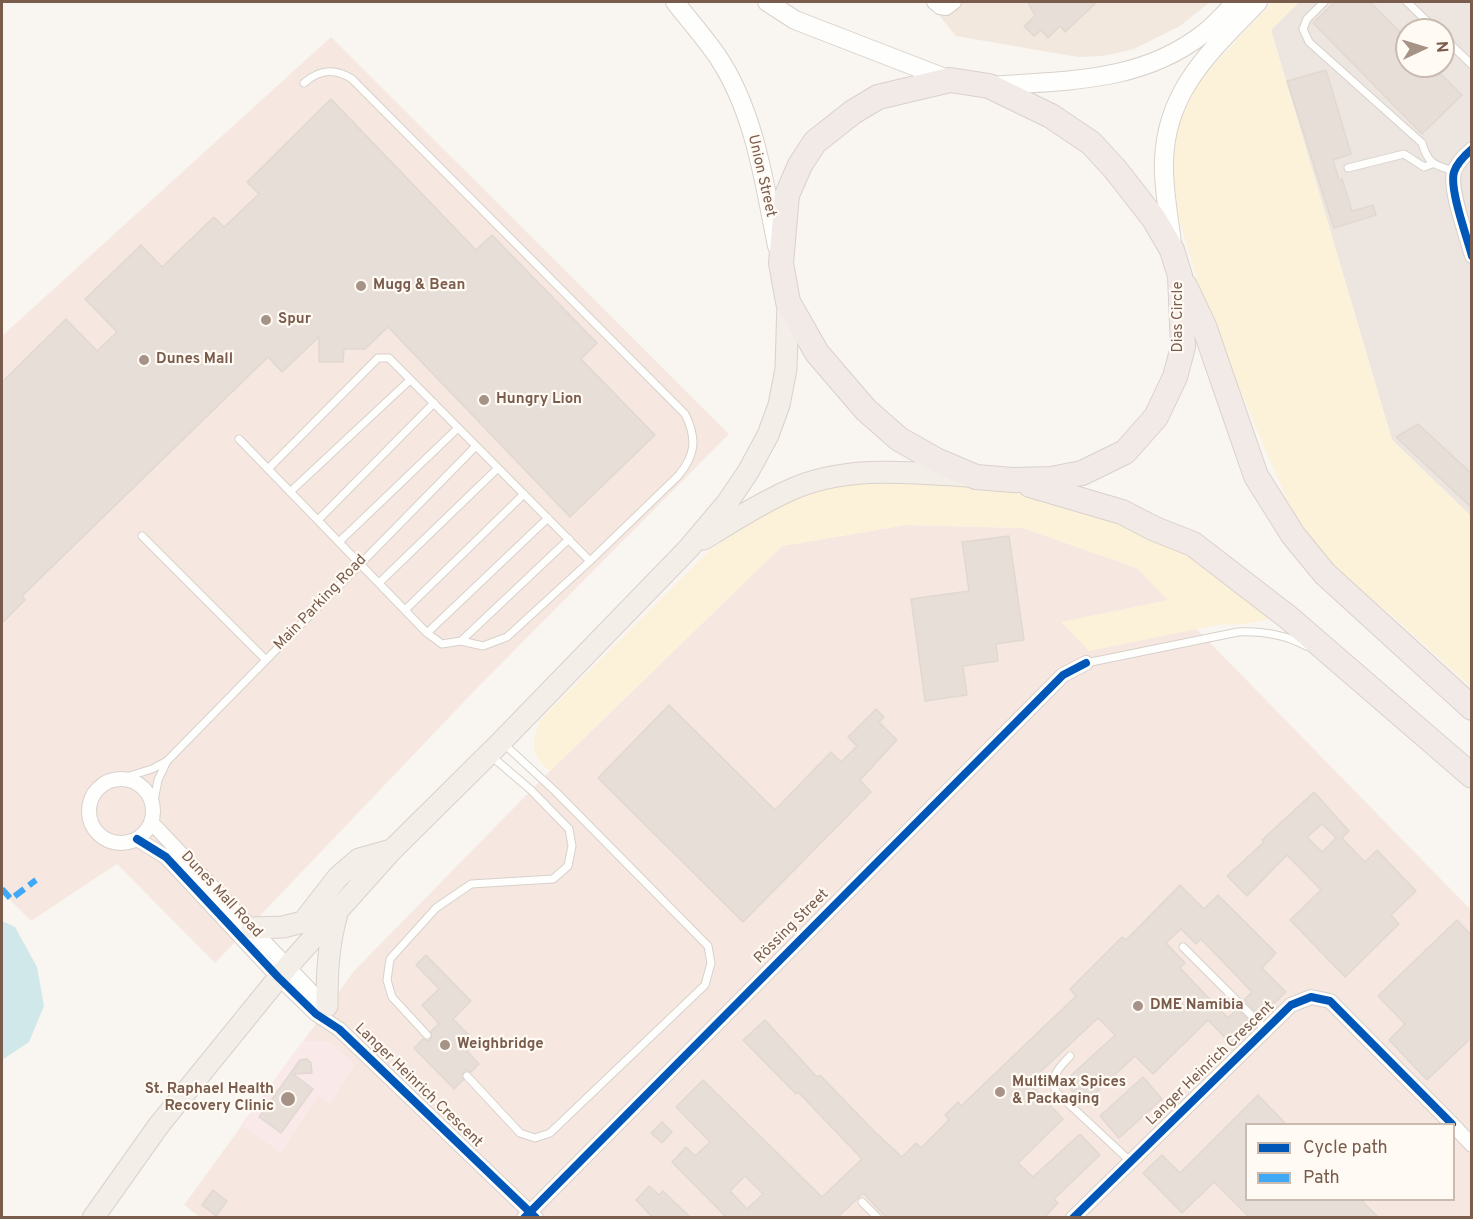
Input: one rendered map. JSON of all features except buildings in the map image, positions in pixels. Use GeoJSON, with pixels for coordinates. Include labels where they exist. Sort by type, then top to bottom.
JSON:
{"type":"FeatureCollection","features":[{"type":"Feature","properties":{"kind":"highway","name":"Dias Circle"},"geometry":{"type":"LineString","coordinates":[[950,80],[989,86],[1051,116],[1091,143],[1116,169],[1154,219],[1172,250],[1180,276],[1183,347],[1175,377],[1156,417],[1125,452],[1082,473],[1051,478],[1013,480],[976,477],[936,460],[899,439],[866,410],[817,353],[788,302],[781,263],[787,195],[800,165],[815,142],[853,112],[878,97],[950,80]]}},
{"type":"Feature","properties":{"kind":"highway"},"geometry":{"type":"LineString","coordinates":[[1180,276],[1204,326],[1256,476],[1293,535],[1325,574],[1472,708]]}},
{"type":"Feature","properties":{"kind":"highway"},"geometry":{"type":"LineString","coordinates":[[1013,480],[1122,512],[1155,529],[1193,544],[1289,618],[1472,776]]}},
{"type":"Feature","properties":{"kind":"main road","name":"Union Street"},"geometry":{"type":"LineString","coordinates":[[675,2],[718,58],[739,96],[756,144],[781,263]]}},
{"type":"Feature","properties":{"kind":"main road"},"geometry":{"type":"LineString","coordinates":[[766,2],[806,25],[950,80]]}},
{"type":"Feature","properties":{"kind":"main road"},"geometry":{"type":"LineString","coordinates":[[989,86],[1091,77],[1122,73],[1148,66],[1188,45],[1205,33],[1236,2]]}},
{"type":"Feature","properties":{"kind":"main road"},"geometry":{"type":"LineString","coordinates":[[1172,250],[1163,164],[1165,139],[1172,112],[1192,73],[1209,52],[1258,2]]}},
{"type":"Feature","properties":{"kind":"main road"},"geometry":{"type":"LineString","coordinates":[[93,1218],[159,1125],[283,972],[392,850],[495,748],[688,549],[727,503],[748,472],[768,435],[779,405],[786,369],[788,302]]}},
{"type":"Feature","properties":{"kind":"main road"},"geometry":{"type":"LineString","coordinates":[[688,549],[736,519],[790,490],[830,477],[891,471],[976,477]]}},
{"type":"Feature","properties":{"kind":"main road"},"geometry":{"type":"LineString","coordinates":[[252,928],[283,927],[303,922],[338,877],[359,859],[392,850]]}},
{"type":"Feature","properties":{"kind":"main road"},"geometry":{"type":"LineString","coordinates":[[327,1006],[328,958],[338,910]]}},
{"type":"Feature","properties":{"kind":"street"},"geometry":{"type":"LineString","coordinates":[[1472,149],[1461,159],[1454,171],[1453,185],[1472,256]]}},
{"type":"Feature","properties":{"kind":"street","name":"Rössing Street"},"geometry":{"type":"LineString","coordinates":[[530,1215],[1063,675],[1086,663]]}},
{"type":"Feature","properties":{"kind":"street"},"geometry":{"type":"LineString","coordinates":[[120,779],[135,782],[142,787],[153,806],[151,822],[143,834],[137,839],[122,843],[107,840],[96,830],[90,816],[91,801],[99,788],[105,783],[120,779]]}},
{"type":"Feature","properties":{"kind":"street","name":"Dunes Mall Road"},"geometry":{"type":"LineString","coordinates":[[151,822],[252,928],[283,972]]}},
{"type":"Feature","properties":{"kind":"street","name":"Dunes Mall Road"},"geometry":{"type":"LineString","coordinates":[[137,839],[166,857],[283,972]]}},
{"type":"Feature","properties":{"kind":"street","name":"Langer Heinrich Crescent"},"geometry":{"type":"LineString","coordinates":[[283,972],[327,1006],[339,1029]]}},
{"type":"Feature","properties":{"kind":"street","name":"Langer Heinrich Crescent"},"geometry":{"type":"LineString","coordinates":[[283,972],[316,1014],[339,1029],[530,1215]]}},
{"type":"Feature","properties":{"kind":"street","name":"Langer Heinrich Crescent"},"geometry":{"type":"LineString","coordinates":[[1074,1218],[1291,1005],[1311,997],[1330,1001],[1450,1123]]}},
{"type":"Feature","properties":{"kind":"street","name":"Langer Heinrich Crescent"},"geometry":{"type":"LineString","coordinates":[[1455,1128],[1472,1145]]}},
{"type":"Feature","properties":{"kind":"lane"},"geometry":{"type":"LineString","coordinates":[[1324,2],[1307,19],[1303,29],[1309,42],[1422,143],[1425,155],[1432,164],[1454,171]]}},
{"type":"Feature","properties":{"kind":"lane"},"geometry":{"type":"LineString","coordinates":[[1407,2],[1424,18]]}},
{"type":"Feature","properties":{"kind":"lane"},"geometry":{"type":"LineString","coordinates":[[1455,49],[1472,65]]}},
{"type":"Feature","properties":{"kind":"lane"},"geometry":{"type":"LineString","coordinates":[[239,439],[427,633],[442,644],[461,641],[483,646],[507,636],[590,561],[687,466],[692,453],[694,440],[685,414],[352,79],[343,73],[322,71],[304,83]]}},
{"type":"Feature","properties":{"kind":"lane"},"geometry":{"type":"LineString","coordinates":[[1348,168],[1404,154],[1424,167],[1432,164]]}},
{"type":"Feature","properties":{"kind":"lane"},"geometry":{"type":"LineString","coordinates":[[268,469],[378,358],[389,358],[590,561]]}},
{"type":"Feature","properties":{"kind":"lane"},"geometry":{"type":"LineString","coordinates":[[290,492],[410,380]]}},
{"type":"Feature","properties":{"kind":"lane"},"geometry":{"type":"LineString","coordinates":[[318,520],[434,403]]}},
{"type":"Feature","properties":{"kind":"lane"},"geometry":{"type":"LineString","coordinates":[[339,542],[458,428]]}},
{"type":"Feature","properties":{"kind":"lane","name":"Main Parking Road"},"geometry":{"type":"LineString","coordinates":[[120,779],[152,769],[167,761],[476,446]]}},
{"type":"Feature","properties":{"kind":"lane"},"geometry":{"type":"LineString","coordinates":[[379,584],[498,468]]}},
{"type":"Feature","properties":{"kind":"lane"},"geometry":{"type":"LineString","coordinates":[[405,610],[524,494]]}},
{"type":"Feature","properties":{"kind":"lane"},"geometry":{"type":"LineString","coordinates":[[427,633],[548,519]]}},
{"type":"Feature","properties":{"kind":"lane"},"geometry":{"type":"LineString","coordinates":[[142,536],[265,659]]}},
{"type":"Feature","properties":{"kind":"lane"},"geometry":{"type":"LineString","coordinates":[[461,641],[569,539]]}},
{"type":"Feature","properties":{"kind":"lane"},"geometry":{"type":"LineString","coordinates":[[1086,663],[1238,632],[1254,631],[1276,634],[1296,641],[1345,667]]}},
{"type":"Feature","properties":{"kind":"lane"},"geometry":{"type":"LineString","coordinates":[[467,1076],[520,1133],[535,1138],[550,1133],[705,985],[711,963],[708,946],[556,792],[495,748]]}},
{"type":"Feature","properties":{"kind":"lane"},"geometry":{"type":"LineString","coordinates":[[427,1035],[392,997],[387,980],[390,959],[436,908],[471,884],[553,879],[568,866],[572,846],[569,829],[495,748]]}},
{"type":"Feature","properties":{"kind":"lane","name":"Main Parking Road"},"geometry":{"type":"LineString","coordinates":[[153,806],[159,780],[167,761]]}},
{"type":"Feature","properties":{"kind":"lane"},"geometry":{"type":"LineString","coordinates":[[546,805],[556,792]]}},
{"type":"Feature","properties":{"kind":"lane"},"geometry":{"type":"LineString","coordinates":[[1183,947],[1266,1030]]}},
{"type":"Feature","properties":{"kind":"lane"},"geometry":{"type":"LineString","coordinates":[[1070,1056],[1055,1074],[1052,1084],[1056,1092],[1130,1161]]}},
{"type":"Feature","properties":{"kind":"lane"},"geometry":{"type":"LineString","coordinates":[[862,1202],[878,1218]]}},
{"type":"Feature","properties":{"kind":"shaded area"},"geometry":{"type":"Polygon","coordinates":[[[928,2],[1210,2],[1180,26],[1134,49],[1103,56],[1078,57],[956,36],[928,2]]]}},
{"type":"Feature","properties":{"kind":"shaded area"},"geometry":{"type":"Polygon","coordinates":[[[1299,2],[1471,2],[1471,516],[1392,440],[1271,30],[1299,2]]]}},
{"type":"Feature","properties":{"kind":"shaded area","name":"Dunes Mall"},"geometry":{"type":"Polygon","coordinates":[[[331,37],[729,434],[479,686],[215,963],[117,864],[31,921],[2,892],[2,336],[331,37]]]}},
{"type":"Feature","properties":{"kind":"shaded area"},"geometry":{"type":"Polygon","coordinates":[[[906,525],[1023,528],[1137,568],[1471,910],[1471,1217],[201,1218],[184,1205],[354,971],[550,771],[782,546],[906,525]]]}},
{"type":"Feature","properties":{"kind":"shaded area","name":"St. Raphael Health Recovery Clinic"},"geometry":{"type":"Polygon","coordinates":[[[303,1041],[329,1041],[355,1065],[330,1104],[318,1096],[281,1153],[241,1125],[303,1041]]]}},
{"type":"Feature","properties":{"kind":"sand"},"geometry":{"type":"Polygon","coordinates":[[[1273,2],[1299,2],[1271,30],[1392,440],[1471,516],[1471,687],[1388,612],[1351,584],[1294,516],[1220,343],[1199,286],[1179,218],[1173,173],[1173,152],[1182,113],[1203,76],[1273,2]]]}},
{"type":"Feature","properties":{"kind":"sand"},"geometry":{"type":"Polygon","coordinates":[[[882,476],[998,488],[1126,519],[1214,565],[1275,618],[1244,624],[1217,625],[1089,651],[1061,622],[1168,600],[1137,568],[1023,528],[906,525],[782,546],[550,771],[543,765],[534,747],[541,719],[708,552],[784,497],[882,476]]]}},
{"type":"Feature","properties":{"kind":"water"},"geometry":{"type":"Polygon","coordinates":[[[2,921],[15,927],[37,967],[44,1006],[29,1042],[2,1060],[2,921]]]}},
{"type":"Feature","properties":{"kind":"marked path"},"geometry":{"type":"LineString","coordinates":[[2,889],[11,899],[36,880]]}},
{"type":"Feature","properties":{"kind":"cycle path"},"geometry":{"type":"LineString","coordinates":[[1472,149],[1457,165],[1453,180],[1456,201],[1472,256]]}},
{"type":"Feature","properties":{"kind":"cycle path"},"geometry":{"type":"LineString","coordinates":[[524,1218],[1063,675],[1086,663]]}},
{"type":"Feature","properties":{"kind":"cycle path"},"geometry":{"type":"LineString","coordinates":[[137,839],[166,857],[278,977],[316,1014],[339,1029],[536,1218]]}},
{"type":"Feature","properties":{"kind":"cycle path"},"geometry":{"type":"LineString","coordinates":[[1073,1218],[1291,1005],[1311,997],[1330,1001],[1451,1123]]}},
{"type":"Feature","properties":{"kind":"place","name":"Mugg & Bean"},"geometry":{"type":"Point","coordinates":[361,286]}},
{"type":"Feature","properties":{"kind":"place","name":"Spur"},"geometry":{"type":"Point","coordinates":[266,320]}},
{"type":"Feature","properties":{"kind":"place","name":"Dunes Mall"},"geometry":{"type":"Point","coordinates":[144,360]}},
{"type":"Feature","properties":{"kind":"place","name":"Hungry Lion"},"geometry":{"type":"Point","coordinates":[484,400]}},
{"type":"Feature","properties":{"kind":"place","name":"DME Namibia"},"geometry":{"type":"Point","coordinates":[1138,1006]}},
{"type":"Feature","properties":{"kind":"place","name":"Weighbridge"},"geometry":{"type":"Point","coordinates":[445,1045]}},
{"type":"Feature","properties":{"kind":"place","name":"MultiMax Spices & Packaging"},"geometry":{"type":"Point","coordinates":[1000,1092]}},
{"type":"Feature","properties":{"kind":"place","name":"St. Raphael Health Recovery Clinic"},"geometry":{"type":"Point","coordinates":[288,1099]}}]}
